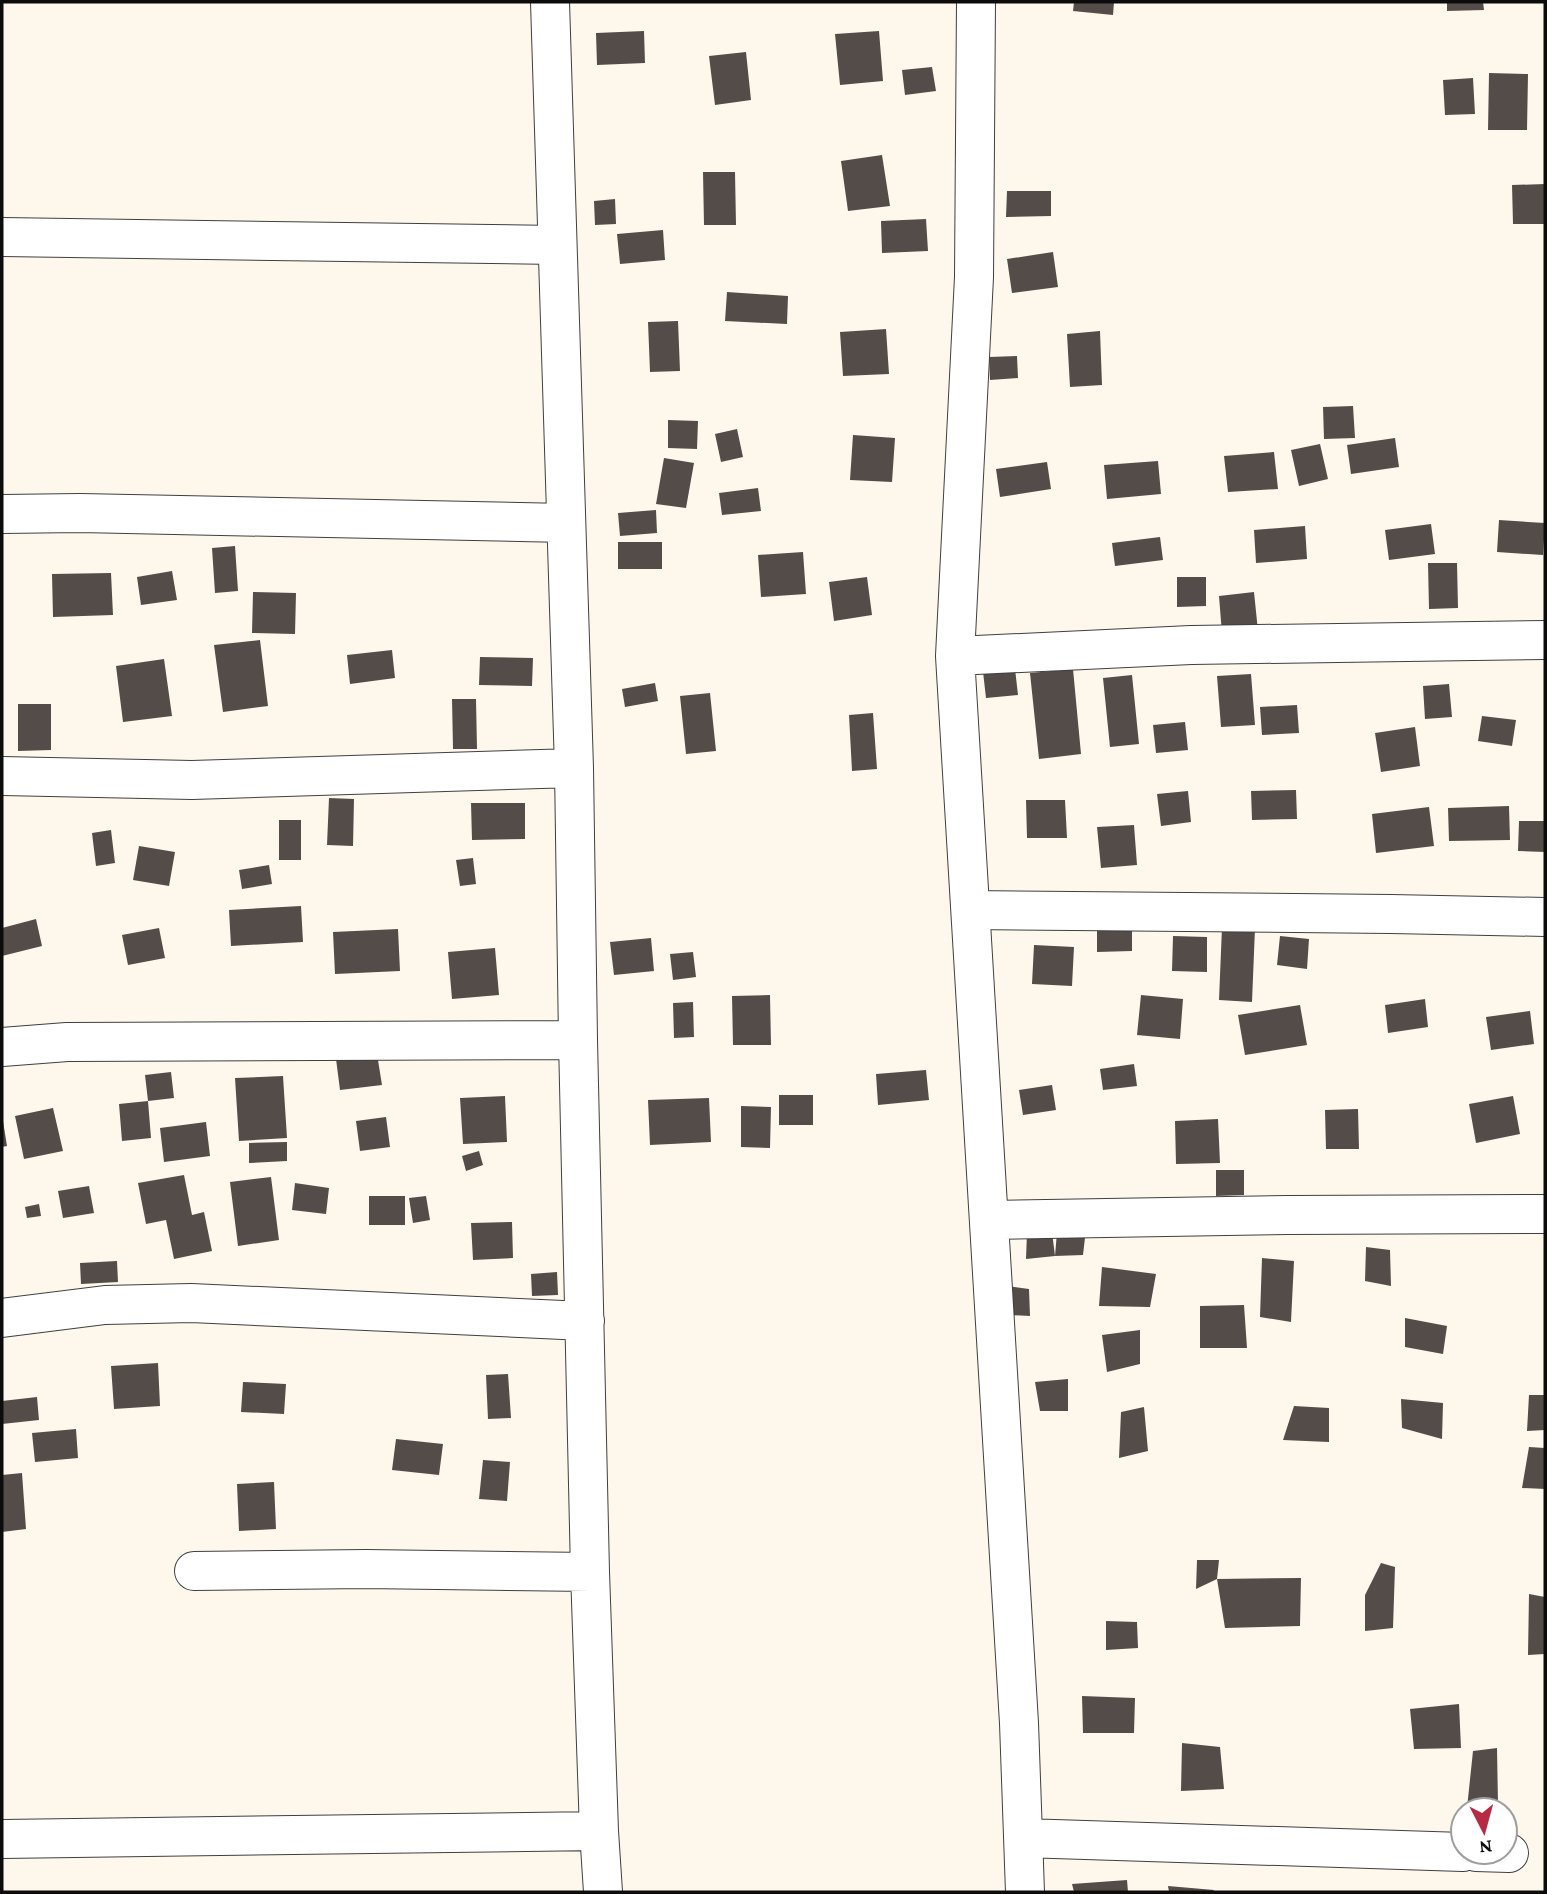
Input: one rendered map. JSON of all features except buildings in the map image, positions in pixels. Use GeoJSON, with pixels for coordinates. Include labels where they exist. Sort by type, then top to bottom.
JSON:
{"type":"FeatureCollection","features":[{"type":"Feature","properties":{"kind":"street"},"geometry":{"type":"LineString","coordinates":[[550,2],[574,768],[590,1572],[598,1830],[603,1892]]}},
{"type":"Feature","properties":{"kind":"street"},"geometry":{"type":"LineString","coordinates":[[976,2],[974,277],[955,656],[1018,1710],[1025,1892]]}},
{"type":"Feature","properties":{"kind":"street"},"geometry":{"type":"LineString","coordinates":[[2,237],[557,245]]}},
{"type":"Feature","properties":{"kind":"street"},"geometry":{"type":"LineString","coordinates":[[2,514],[80,513],[566,523]]}},
{"type":"Feature","properties":{"kind":"street"},"geometry":{"type":"LineString","coordinates":[[955,656],[1192,645],[1545,640]]}},
{"type":"Feature","properties":{"kind":"street"},"geometry":{"type":"LineString","coordinates":[[2,776],[192,780],[574,768]]}},
{"type":"Feature","properties":{"kind":"street"},"geometry":{"type":"LineString","coordinates":[[971,910],[1545,917]]}},
{"type":"Feature","properties":{"kind":"street"},"geometry":{"type":"LineString","coordinates":[[2,1047],[67,1042],[578,1040]]}},
{"type":"Feature","properties":{"kind":"street"},"geometry":{"type":"LineString","coordinates":[[989,1220],[1288,1214],[1545,1214]]}},
{"type":"Feature","properties":{"kind":"street"},"geometry":{"type":"LineString","coordinates":[[2,1318],[105,1305],[191,1303],[585,1321]]}},
{"type":"Feature","properties":{"kind":"street"},"geometry":{"type":"LineString","coordinates":[[194,1571],[366,1569],[590,1572]]}},
{"type":"Feature","properties":{"kind":"street"},"geometry":{"type":"LineString","coordinates":[[2,1839],[598,1830]]}},
{"type":"Feature","properties":{"kind":"street"},"geometry":{"type":"LineString","coordinates":[[1023,1838],[1449,1852]]}}]}
